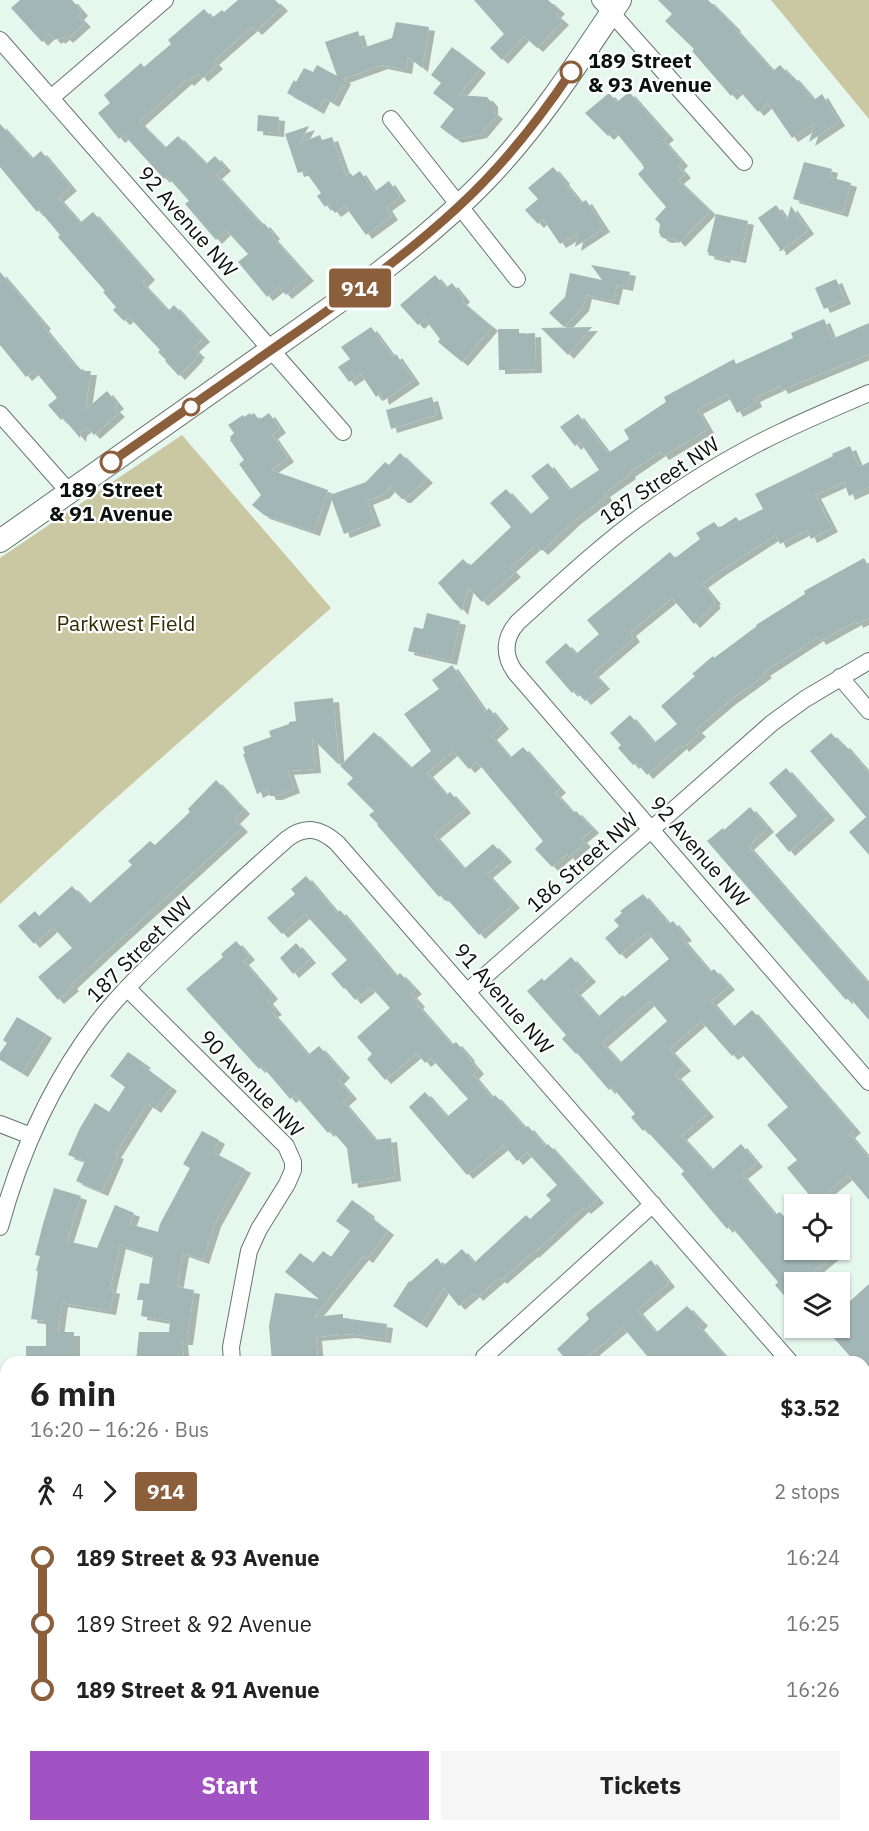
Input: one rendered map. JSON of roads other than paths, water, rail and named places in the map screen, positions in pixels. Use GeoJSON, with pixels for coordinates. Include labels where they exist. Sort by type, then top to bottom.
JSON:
{"type":"FeatureCollection","features":[{"type":"Feature","properties":{"kind":"street"},"geometry":{"type":"LineString","coordinates":[[51,98],[165,0]]}},
{"type":"Feature","properties":{"kind":"street"},"geometry":{"type":"LineString","coordinates":[[0,541],[371,279],[417,244],[459,207],[501,163],[555,96],[610,4],[744,162]]}},
{"type":"Feature","properties":{"kind":"street","name":"92 Avenue NW"},"geometry":{"type":"LineString","coordinates":[[0,40],[343,432]]}},
{"type":"Feature","properties":{"kind":"street"},"geometry":{"type":"LineString","coordinates":[[391,119],[517,279]]}},
{"type":"Feature","properties":{"kind":"street","name":"187 Street NW"},"geometry":{"type":"LineString","coordinates":[[506,645],[512,629],[518,622],[591,555],[648,511],[743,451],[788,428],[869,393]]}},
{"type":"Feature","properties":{"kind":"street"},"geometry":{"type":"LineString","coordinates":[[0,414],[69,492]]}},
{"type":"Feature","properties":{"kind":"street","name":"92 Avenue NW"},"geometry":{"type":"LineString","coordinates":[[506,645],[509,663],[515,672],[869,1082]]}},
{"type":"Feature","properties":{"kind":"street","name":"186 Street NW"},"geometry":{"type":"LineString","coordinates":[[468,991],[772,723],[840,677],[869,661]]}},
{"type":"Feature","properties":{"kind":"street"},"geometry":{"type":"LineString","coordinates":[[840,677],[869,711]]}},
{"type":"Feature","properties":{"kind":"street","name":"187 Street NW"},"geometry":{"type":"LineString","coordinates":[[0,1227],[18,1167],[31,1136],[66,1068],[98,1021],[153,961],[286,839],[300,830],[315,830]]}},
{"type":"Feature","properties":{"kind":"street","name":"91 Avenue NW"},"geometry":{"type":"LineString","coordinates":[[315,830],[338,843],[785,1356]]}},
{"type":"Feature","properties":{"kind":"street","name":"90 Avenue NW"},"geometry":{"type":"LineString","coordinates":[[127,988],[286,1146],[293,1162],[293,1170],[287,1184],[264,1220],[249,1251],[231,1347],[232,1356]]}},
{"type":"Feature","properties":{"kind":"street"},"geometry":{"type":"LineString","coordinates":[[0,1124],[31,1136]]}},
{"type":"Feature","properties":{"kind":"street"},"geometry":{"type":"LineString","coordinates":[[485,1356],[653,1204]]}},
{"type":"Feature","properties":{"kind":"place","name":"189 Street & 93 Avenue"},"geometry":{"type":"Point","coordinates":[571,72]}},
{"type":"Feature","properties":{"kind":"place","name":"189 Street & 91 Avenue"},"geometry":{"type":"Point","coordinates":[111,462]}},
{"type":"Feature","properties":{"kind":"park label","name":"Parkwest Field"},"geometry":{"type":"Point","coordinates":[126,623]}}]}
